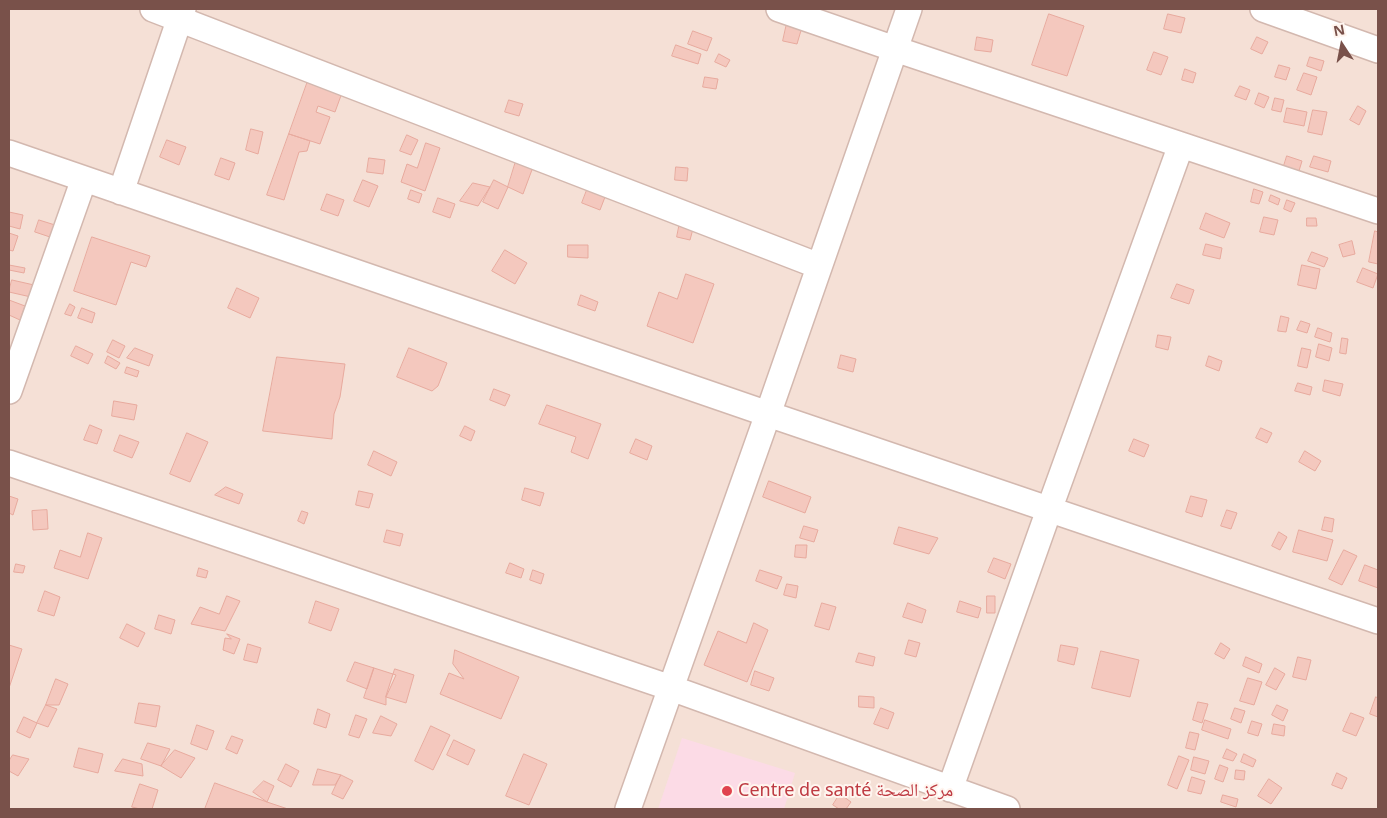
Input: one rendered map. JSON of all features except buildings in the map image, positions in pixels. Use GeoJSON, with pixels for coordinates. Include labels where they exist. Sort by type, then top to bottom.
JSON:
{"type":"FeatureCollection","features":[{"type":"Feature","properties":{"kind":"street"},"geometry":{"type":"LineString","coordinates":[[153,9],[181,14],[819,266]]}},
{"type":"Feature","properties":{"kind":"street"},"geometry":{"type":"LineString","coordinates":[[780,9],[1378,211]]}},
{"type":"Feature","properties":{"kind":"street"},"geometry":{"type":"LineString","coordinates":[[628,809],[909,9]]}},
{"type":"Feature","properties":{"kind":"street"},"geometry":{"type":"LineString","coordinates":[[1263,9],[1378,50]]}},
{"type":"Feature","properties":{"kind":"street"},"geometry":{"type":"LineString","coordinates":[[121,192],[181,14]]}},
{"type":"Feature","properties":{"kind":"street"},"geometry":{"type":"LineString","coordinates":[[950,789],[1181,145]]}},
{"type":"Feature","properties":{"kind":"street"},"geometry":{"type":"LineString","coordinates":[[9,153],[1378,621]]}},
{"type":"Feature","properties":{"kind":"street"},"geometry":{"type":"LineString","coordinates":[[9,392],[84,179]]}},
{"type":"Feature","properties":{"kind":"street"},"geometry":{"type":"LineString","coordinates":[[9,464],[671,688],[1007,809]]}},
{"type":"Feature","properties":{"kind":"shaded area"},"geometry":{"type":"Polygon","coordinates":[[[9,9],[1378,9],[1378,809],[9,809],[9,9]]]}},
{"type":"Feature","properties":{"kind":"shaded area","name":"Centre de santé مركز الصحة"},"geometry":{"type":"Polygon","coordinates":[[[682,738],[795,773],[784,809],[658,809],[682,738]]]}},
{"type":"Feature","properties":{"kind":"place","name":"Centre de santé مركز الصحة"},"geometry":{"type":"Point","coordinates":[727,791]}}]}
